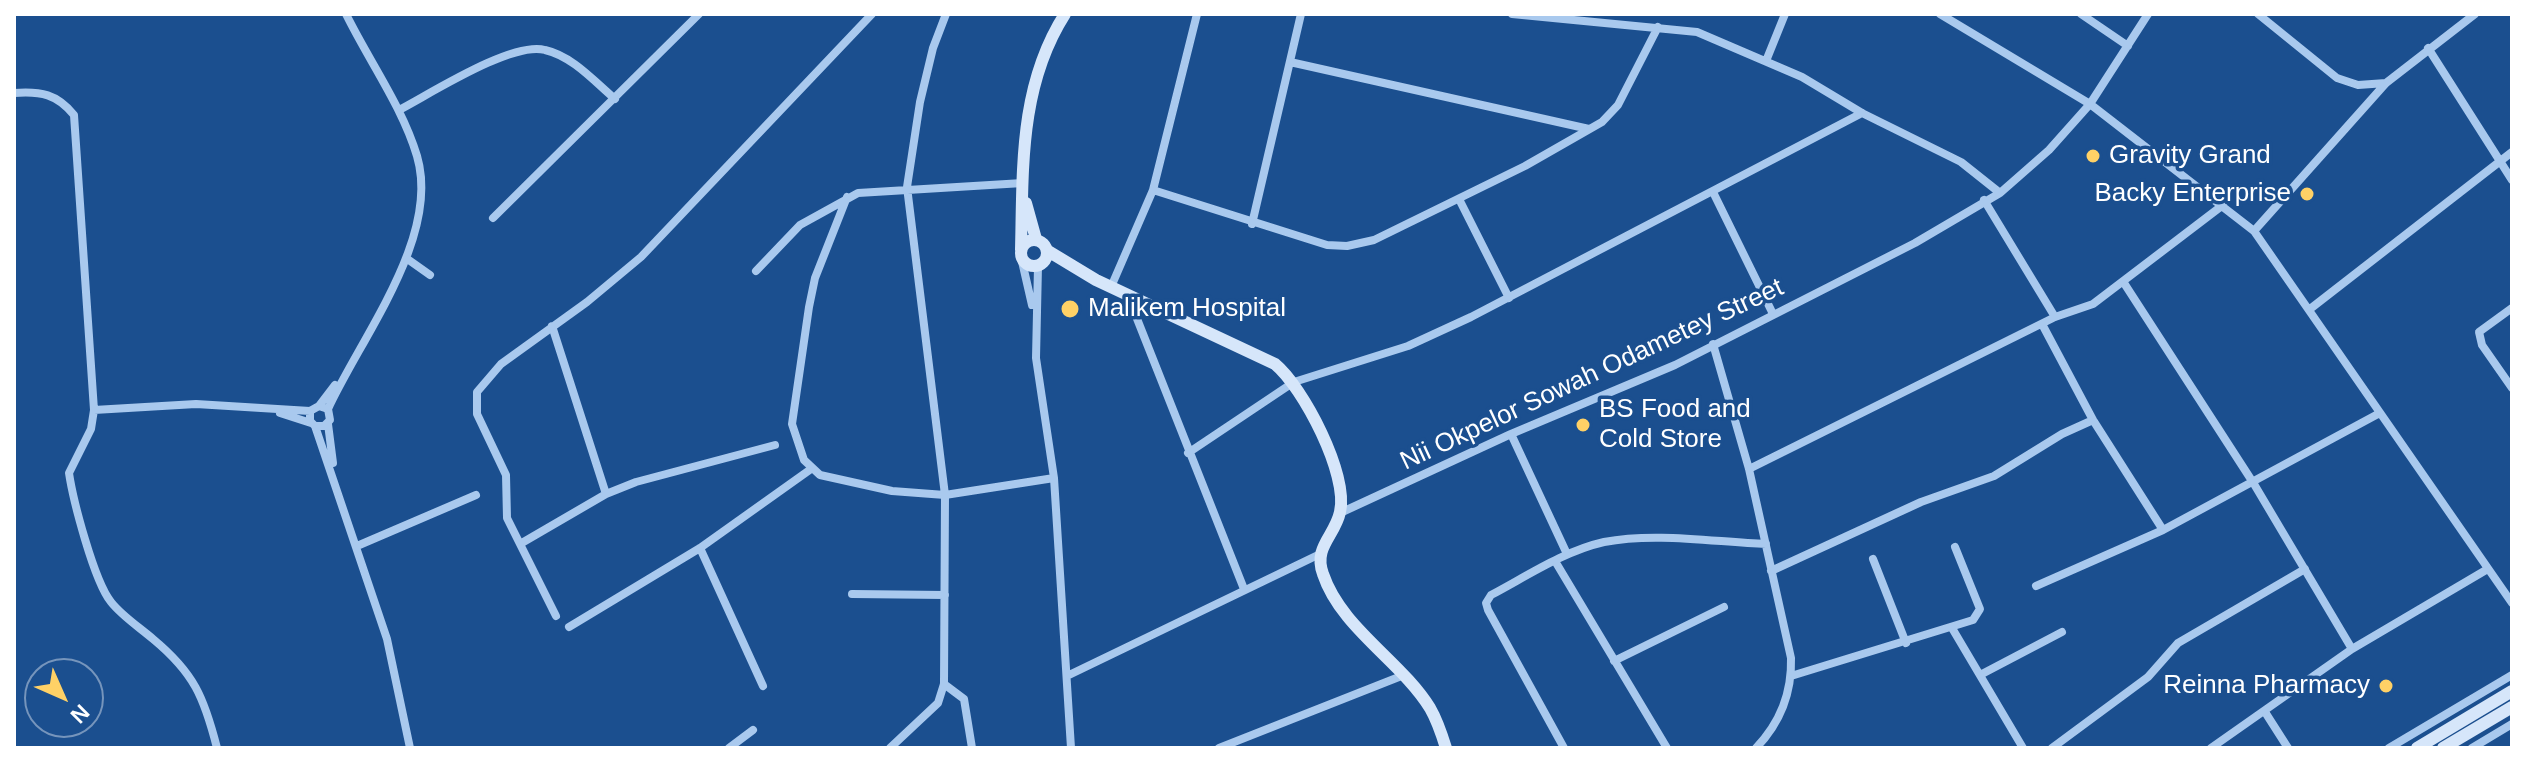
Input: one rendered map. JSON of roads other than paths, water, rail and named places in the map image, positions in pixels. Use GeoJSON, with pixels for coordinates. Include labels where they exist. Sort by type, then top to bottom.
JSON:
{"type":"FeatureCollection","features":[{"type":"Feature","properties":{"kind":"street"},"geometry":{"type":"LineString","coordinates":[[346,14],[399,110],[417,153],[424,192],[420,222],[406,258],[343,375],[319,409],[313,425],[335,480],[387,639],[410,748]]}},
{"type":"Feature","properties":{"kind":"street"},"geometry":{"type":"LineString","coordinates":[[493,218],[699,14]]}},
{"type":"Feature","properties":{"kind":"street"},"geometry":{"type":"LineString","coordinates":[[556,616],[507,518],[506,475],[475,404],[486,378],[641,257],[872,14]]}},
{"type":"Feature","properties":{"kind":"street"},"geometry":{"type":"LineString","coordinates":[[890,748],[938,703],[944,684],[945,495],[907,187],[920,102],[933,48],[946,14]]}},
{"type":"Feature","properties":{"kind":"street"},"geometry":{"type":"LineString","coordinates":[[1111,287],[1153,190],[1197,14]]}},
{"type":"Feature","properties":{"kind":"street"},"geometry":{"type":"LineString","coordinates":[[1252,224],[1301,14]]}},
{"type":"Feature","properties":{"kind":"street"},"geometry":{"type":"LineString","coordinates":[[1512,14],[1697,32],[1802,77],[1862,113],[1961,162],[2000,193]]}},
{"type":"Feature","properties":{"kind":"street"},"geometry":{"type":"LineString","coordinates":[[1766,61],[1785,14]]}},
{"type":"Feature","properties":{"kind":"street"},"geometry":{"type":"LineString","coordinates":[[1940,14],[2090,104],[2254,231],[2486,570],[2512,603]]}},
{"type":"Feature","properties":{"kind":"street"},"geometry":{"type":"LineString","coordinates":[[2081,14],[2128,46]]}},
{"type":"Feature","properties":{"kind":"street","name":"Nii Okpelor Sowah Odametey Street"},"geometry":{"type":"LineString","coordinates":[[1340,513],[1511,434],[1675,365],[1915,243],[2000,193],[2049,150],[2090,104],[2148,14]]}},
{"type":"Feature","properties":{"kind":"street"},"geometry":{"type":"LineString","coordinates":[[2258,14],[2337,78],[2358,85],[2386,83]]}},
{"type":"Feature","properties":{"kind":"street"},"geometry":{"type":"LineString","coordinates":[[2254,231],[2386,83],[2475,14]]}},
{"type":"Feature","properties":{"kind":"street"},"geometry":{"type":"LineString","coordinates":[[1035,321],[1021,253],[1023,138],[1046,48],[1063,15]]}},
{"type":"Feature","properties":{"kind":"street"},"geometry":{"type":"LineString","coordinates":[[1153,190],[1252,224],[1327,245],[1347,246],[1374,240],[1590,130],[1618,105],[1658,27]]}},
{"type":"Feature","properties":{"kind":"street"},"geometry":{"type":"LineString","coordinates":[[2428,48],[2512,180]]}},
{"type":"Feature","properties":{"kind":"street"},"geometry":{"type":"LineString","coordinates":[[399,110],[492,63],[530,49],[544,49],[562,57],[615,99]]}},
{"type":"Feature","properties":{"kind":"street"},"geometry":{"type":"LineString","coordinates":[[1290,62],[1590,130]]}},
{"type":"Feature","properties":{"kind":"street"},"geometry":{"type":"LineString","coordinates":[[14,93],[44,93],[61,100],[74,115],[94,410],[91,429],[69,473],[100,583],[109,601],[180,663],[194,680],[202,695],[217,748]]}},
{"type":"Feature","properties":{"kind":"street"},"geometry":{"type":"LineString","coordinates":[[1188,453],[1294,382],[1408,346],[1509,298],[1862,113]]}},
{"type":"Feature","properties":{"kind":"street"},"geometry":{"type":"LineString","coordinates":[[2310,309],[2512,152]]}},
{"type":"Feature","properties":{"kind":"street"},"geometry":{"type":"LineString","coordinates":[[756,271],[800,225],[847,197],[907,187],[1023,188]]}},
{"type":"Feature","properties":{"kind":"street"},"geometry":{"type":"LineString","coordinates":[[1023,188],[1036,239]]}},
{"type":"Feature","properties":{"kind":"street"},"geometry":{"type":"LineString","coordinates":[[1713,192],[1773,314]]}},
{"type":"Feature","properties":{"kind":"street"},"geometry":{"type":"LineString","coordinates":[[847,197],[815,278],[792,424],[794,438],[811,469],[820,475],[892,491],[945,495],[1054,478]]}},
{"type":"Feature","properties":{"kind":"street"},"geometry":{"type":"LineString","coordinates":[[1459,199],[1509,298]]}},
{"type":"Feature","properties":{"kind":"street"},"geometry":{"type":"LineString","coordinates":[[1984,200],[2055,317]]}},
{"type":"Feature","properties":{"kind":"street"},"geometry":{"type":"LineString","coordinates":[[1749,469],[2055,317],[2093,304],[2223,205]]}},
{"type":"Feature","properties":{"kind":"street"},"geometry":{"type":"LineString","coordinates":[[1021,253],[1028,241],[1036,239],[1044,243],[1035,321],[1036,358],[1054,478],[1069,675],[1071,748]]}},
{"type":"Feature","properties":{"kind":"street"},"geometry":{"type":"LineString","coordinates":[[1021,253],[1025,263],[1043,260],[1076,270],[1275,364],[1294,382],[1335,471],[1340,513],[1320,554],[1323,574],[1332,593],[1431,709],[1446,748]]}},
{"type":"Feature","properties":{"kind":"street"},"geometry":{"type":"LineString","coordinates":[[406,258],[430,275]]}},
{"type":"Feature","properties":{"kind":"street"},"geometry":{"type":"LineString","coordinates":[[2124,283],[2254,484],[2352,649]]}},
{"type":"Feature","properties":{"kind":"street"},"geometry":{"type":"LineString","coordinates":[[1128,296],[1244,589]]}},
{"type":"Feature","properties":{"kind":"street"},"geometry":{"type":"LineString","coordinates":[[2512,308],[2479,332],[2482,345],[2512,388]]}},
{"type":"Feature","properties":{"kind":"street"},"geometry":{"type":"LineString","coordinates":[[2042,324],[2093,420],[2163,530]]}},
{"type":"Feature","properties":{"kind":"street"},"geometry":{"type":"LineString","coordinates":[[552,326],[606,494]]}},
{"type":"Feature","properties":{"kind":"street"},"geometry":{"type":"LineString","coordinates":[[1713,344],[1749,469],[1791,676],[1781,713],[1756,748]]}},
{"type":"Feature","properties":{"kind":"street"},"geometry":{"type":"LineString","coordinates":[[94,410],[196,404],[319,409]]}},
{"type":"Feature","properties":{"kind":"street"},"geometry":{"type":"LineString","coordinates":[[264,409],[313,425],[328,424]]}},
{"type":"Feature","properties":{"kind":"street"},"geometry":{"type":"LineString","coordinates":[[319,409],[328,424],[335,480]]}},
{"type":"Feature","properties":{"kind":"street"},"geometry":{"type":"LineString","coordinates":[[2036,586],[2163,530],[2254,484],[2378,414]]}},
{"type":"Feature","properties":{"kind":"street"},"geometry":{"type":"LineString","coordinates":[[1771,571],[1921,502],[1994,476],[2062,434],[2093,420]]}},
{"type":"Feature","properties":{"kind":"street"},"geometry":{"type":"LineString","coordinates":[[1511,434],[1567,554]]}},
{"type":"Feature","properties":{"kind":"street"},"geometry":{"type":"LineString","coordinates":[[520,544],[606,494],[636,482],[775,445]]}},
{"type":"Feature","properties":{"kind":"street"},"geometry":{"type":"LineString","coordinates":[[569,627],[700,548],[811,469]]}},
{"type":"Feature","properties":{"kind":"street"},"geometry":{"type":"LineString","coordinates":[[357,546],[476,495]]}},
{"type":"Feature","properties":{"kind":"street"},"geometry":{"type":"LineString","coordinates":[[1564,748],[1486,603],[1491,595],[1567,554],[1604,542],[1641,539],[1766,544]]}},
{"type":"Feature","properties":{"kind":"street"},"geometry":{"type":"LineString","coordinates":[[1791,676],[1973,620],[1980,609],[1955,547]]}},
{"type":"Feature","properties":{"kind":"street"},"geometry":{"type":"LineString","coordinates":[[700,548],[763,686]]}},
{"type":"Feature","properties":{"kind":"street"},"geometry":{"type":"LineString","coordinates":[[1069,675],[1320,554]]}},
{"type":"Feature","properties":{"kind":"street"},"geometry":{"type":"LineString","coordinates":[[1873,559],[1906,643]]}},
{"type":"Feature","properties":{"kind":"street"},"geometry":{"type":"LineString","coordinates":[[1555,561],[1667,748]]}},
{"type":"Feature","properties":{"kind":"street"},"geometry":{"type":"LineString","coordinates":[[2052,748],[2148,677],[2178,643],[2305,569]]}},
{"type":"Feature","properties":{"kind":"street"},"geometry":{"type":"LineString","coordinates":[[2211,748],[2352,649],[2486,570]]}},
{"type":"Feature","properties":{"kind":"street"},"geometry":{"type":"LineString","coordinates":[[852,594],[945,595]]}},
{"type":"Feature","properties":{"kind":"street"},"geometry":{"type":"LineString","coordinates":[[1614,661],[1724,607]]}},
{"type":"Feature","properties":{"kind":"street"},"geometry":{"type":"LineString","coordinates":[[1952,628],[2023,748]]}},
{"type":"Feature","properties":{"kind":"street"},"geometry":{"type":"LineString","coordinates":[[1980,675],[2062,632]]}},
{"type":"Feature","properties":{"kind":"street"},"geometry":{"type":"LineString","coordinates":[[1219,748],[1404,675]]}},
{"type":"Feature","properties":{"kind":"street"},"geometry":{"type":"LineString","coordinates":[[2389,748],[2512,675]]}},
{"type":"Feature","properties":{"kind":"street"},"geometry":{"type":"LineString","coordinates":[[944,684],[964,699],[972,748]]}},
{"type":"Feature","properties":{"kind":"street"},"geometry":{"type":"LineString","coordinates":[[2417,748],[2512,691]]}},
{"type":"Feature","properties":{"kind":"street"},"geometry":{"type":"LineString","coordinates":[[2443,748],[2512,707]]}},
{"type":"Feature","properties":{"kind":"street"},"geometry":{"type":"LineString","coordinates":[[2265,712],[2288,748]]}},
{"type":"Feature","properties":{"kind":"street"},"geometry":{"type":"LineString","coordinates":[[2472,748],[2512,724]]}},
{"type":"Feature","properties":{"kind":"street"},"geometry":{"type":"LineString","coordinates":[[729,748],[753,730]]}},
{"type":"Feature","properties":{"kind":"place","name":"Gravity Grand"},"geometry":{"type":"Point","coordinates":[2093,156]}},
{"type":"Feature","properties":{"kind":"place","name":"Backy Enterprise"},"geometry":{"type":"Point","coordinates":[2307,194]}},
{"type":"Feature","properties":{"kind":"place","name":"Malikem Hospital"},"geometry":{"type":"Point","coordinates":[1070,309]}},
{"type":"Feature","properties":{"kind":"place","name":"BS Food and Cold Store"},"geometry":{"type":"Point","coordinates":[1583,425]}},
{"type":"Feature","properties":{"kind":"place","name":"Reinna Pharmacy"},"geometry":{"type":"Point","coordinates":[2386,686]}}]}
